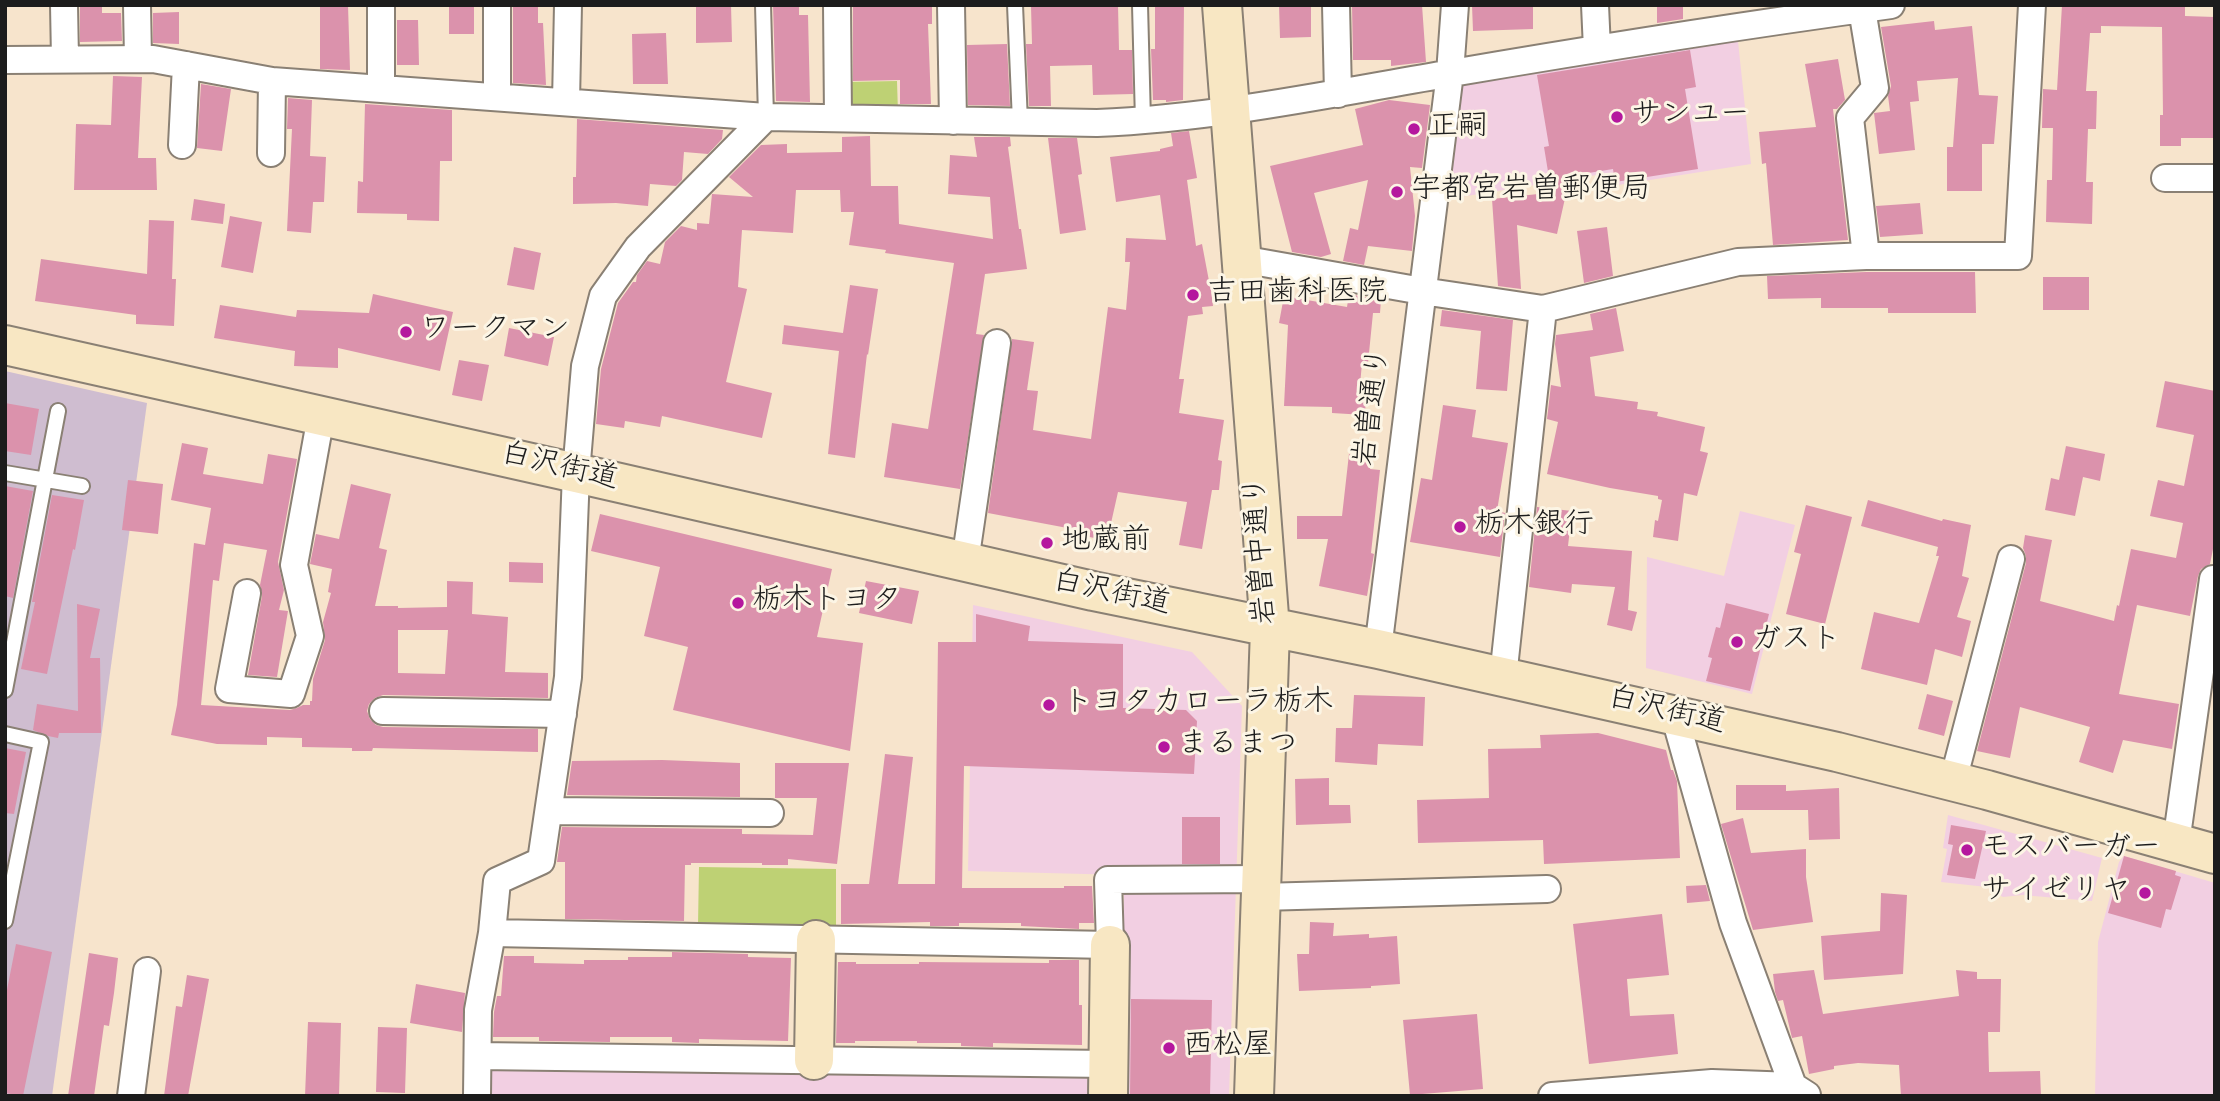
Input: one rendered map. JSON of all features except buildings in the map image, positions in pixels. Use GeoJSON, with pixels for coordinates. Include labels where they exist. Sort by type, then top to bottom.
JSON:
{"type":"FeatureCollection","features":[{"type":"Feature","properties":{"kind":"main road","name":"岩曽中通り"},"geometry":{"type":"LineString","coordinates":[[1222,5],[1270,629],[1254,1096]]}},
{"type":"Feature","properties":{"kind":"main road","name":"白沢街道"},"geometry":{"type":"LineString","coordinates":[[5,345],[965,562],[1674,714],[1953,781],[2215,855]]}},
{"type":"Feature","properties":{"kind":"main road"},"geometry":{"type":"LineString","coordinates":[[814,1060],[816,940]]}},
{"type":"Feature","properties":{"kind":"main road"},"geometry":{"type":"LineString","coordinates":[[1108,1080],[1110,946]]}},
{"type":"Feature","properties":{"kind":"street"},"geometry":{"type":"LineString","coordinates":[[64,5],[65,59]]}},
{"type":"Feature","properties":{"kind":"street"},"geometry":{"type":"LineString","coordinates":[[137,5],[138,59]]}},
{"type":"Feature","properties":{"kind":"street"},"geometry":{"type":"LineString","coordinates":[[381,5],[381,88]]}},
{"type":"Feature","properties":{"kind":"street"},"geometry":{"type":"LineString","coordinates":[[497,5],[497,97]]}},
{"type":"Feature","properties":{"kind":"street"},"geometry":{"type":"LineString","coordinates":[[566,102],[568,5]]}},
{"type":"Feature","properties":{"kind":"street"},"geometry":{"type":"LineString","coordinates":[[837,5],[838,118]]}},
{"type":"Feature","properties":{"kind":"street"},"geometry":{"type":"LineString","coordinates":[[951,5],[953,121]]}},
{"type":"Feature","properties":{"kind":"street"},"geometry":{"type":"LineString","coordinates":[[1336,5],[1338,94]]}},
{"type":"Feature","properties":{"kind":"street","name":"岩曽通り"},"geometry":{"type":"LineString","coordinates":[[1378,649],[1450,73],[1455,5]]}},
{"type":"Feature","properties":{"kind":"street"},"geometry":{"type":"LineString","coordinates":[[1595,5],[1597,49]]}},
{"type":"Feature","properties":{"kind":"street"},"geometry":{"type":"LineString","coordinates":[[5,60],[153,59],[272,81],[766,117],[1097,123],[1230,112],[1709,30],[1892,5]]}},
{"type":"Feature","properties":{"kind":"street"},"geometry":{"type":"LineString","coordinates":[[1241,259],[1422,291],[1544,309],[1738,262],[1866,256],[2018,257],[2032,5]]}},
{"type":"Feature","properties":{"kind":"street"},"geometry":{"type":"LineString","coordinates":[[1862,9],[1875,88],[1850,118],[1866,256]]}},
{"type":"Feature","properties":{"kind":"street"},"geometry":{"type":"LineString","coordinates":[[182,145],[186,65]]}},
{"type":"Feature","properties":{"kind":"street"},"geometry":{"type":"LineString","coordinates":[[271,153],[272,81]]}},
{"type":"Feature","properties":{"kind":"street"},"geometry":{"type":"LineString","coordinates":[[477,1096],[478,1010],[492,933],[497,881],[541,860],[549,811],[568,677],[576,473],[585,366],[603,296],[638,247],[766,117]]}},
{"type":"Feature","properties":{"kind":"street"},"geometry":{"type":"LineString","coordinates":[[2165,178],[2215,178]]}},
{"type":"Feature","properties":{"kind":"street"},"geometry":{"type":"LineString","coordinates":[[1503,677],[1544,309]]}},
{"type":"Feature","properties":{"kind":"street"},"geometry":{"type":"LineString","coordinates":[[965,562],[997,343]]}},
{"type":"Feature","properties":{"kind":"street"},"geometry":{"type":"LineString","coordinates":[[247,593],[229,689],[291,694],[310,636],[294,565],[321,416]]}},
{"type":"Feature","properties":{"kind":"street"},"geometry":{"type":"LineString","coordinates":[[1953,781],[2011,559]]}},
{"type":"Feature","properties":{"kind":"street"},"geometry":{"type":"LineString","coordinates":[[2176,843],[2215,579]]}},
{"type":"Feature","properties":{"kind":"street"},"geometry":{"type":"LineString","coordinates":[[383,711],[563,714]]}},
{"type":"Feature","properties":{"kind":"street"},"geometry":{"type":"LineString","coordinates":[[1552,1096],[1712,1083],[1801,1091],[1733,923],[1674,714]]}},
{"type":"Feature","properties":{"kind":"street"},"geometry":{"type":"LineString","coordinates":[[549,811],[770,813]]}},
{"type":"Feature","properties":{"kind":"street"},"geometry":{"type":"LineString","coordinates":[[492,933],[1110,946],[1108,880],[1261,888],[1547,890]]}},
{"type":"Feature","properties":{"kind":"street"},"geometry":{"type":"LineString","coordinates":[[131,1096],[147,971]]}},
{"type":"Feature","properties":{"kind":"street"},"geometry":{"type":"LineString","coordinates":[[478,1056],[814,1060],[1108,1080]]}},
{"type":"Feature","properties":{"kind":"lane"},"geometry":{"type":"LineString","coordinates":[[763,5],[766,117]]}},
{"type":"Feature","properties":{"kind":"lane"},"geometry":{"type":"LineString","coordinates":[[1015,5],[1020,122]]}},
{"type":"Feature","properties":{"kind":"lane"},"geometry":{"type":"LineString","coordinates":[[1140,5],[1143,121]]}},
{"type":"Feature","properties":{"kind":"lane"},"geometry":{"type":"LineString","coordinates":[[5,690],[58,411]]}},
{"type":"Feature","properties":{"kind":"lane"},"geometry":{"type":"LineString","coordinates":[[5,473],[82,486]]}},
{"type":"Feature","properties":{"kind":"lane"},"geometry":{"type":"LineString","coordinates":[[5,734],[41,742],[5,921]]}},
{"type":"Feature","properties":{"kind":"shaded area"},"geometry":{"type":"Polygon","coordinates":[[[1737,32],[1751,164],[1612,186],[1609,173],[1448,199],[1460,79],[1737,32]]]}},
{"type":"Feature","properties":{"kind":"shaded area"},"geometry":{"type":"Polygon","coordinates":[[[5,371],[147,403],[52,1096],[5,1096],[5,371]]]}},
{"type":"Feature","properties":{"kind":"shaded area"},"geometry":{"type":"Polygon","coordinates":[[[1740,511],[1795,525],[1752,694],[1646,668],[1647,557],[1724,576],[1740,511]]]}},
{"type":"Feature","properties":{"kind":"shaded area"},"geometry":{"type":"Polygon","coordinates":[[[973,605],[1192,652],[1242,706],[1229,1096],[1123,1096],[1124,875],[968,871],[973,605]]]}},
{"type":"Feature","properties":{"kind":"shaded area"},"geometry":{"type":"Polygon","coordinates":[[[1948,815],[2102,858],[2092,901],[2022,895],[2003,897],[1987,887],[1941,882],[1947,849],[1943,848],[1948,815]]]}},
{"type":"Feature","properties":{"kind":"shaded area"},"geometry":{"type":"Polygon","coordinates":[[[2124,856],[2215,883],[2215,1096],[2095,1096],[2098,942],[2119,862],[2124,856]]]}},
{"type":"Feature","properties":{"kind":"shaded area"},"geometry":{"type":"Polygon","coordinates":[[[487,1069],[1107,1069],[1106,1096],[487,1096],[487,1069]]]}},
{"type":"Feature","properties":{"kind":"green space"},"geometry":{"type":"Polygon","coordinates":[[[897,81],[898,113],[847,106],[846,82],[897,81]]]}},
{"type":"Feature","properties":{"kind":"green space"},"geometry":{"type":"Polygon","coordinates":[[[699,867],[836,869],[836,927],[698,925],[699,867]]]}},
{"type":"Feature","properties":{"kind":"place","name":"サンユー"},"geometry":{"type":"Point","coordinates":[1617,117]}},
{"type":"Feature","properties":{"kind":"place","name":"正嗣"},"geometry":{"type":"Point","coordinates":[1414,129]}},
{"type":"Feature","properties":{"kind":"place","name":"宇都宮岩曽郵便局"},"geometry":{"type":"Point","coordinates":[1397,192]}},
{"type":"Feature","properties":{"kind":"place","name":"吉田歯科医院"},"geometry":{"type":"Point","coordinates":[1193,295]}},
{"type":"Feature","properties":{"kind":"place","name":"ワークマン"},"geometry":{"type":"Point","coordinates":[406,332]}},
{"type":"Feature","properties":{"kind":"place","name":"栃木銀行"},"geometry":{"type":"Point","coordinates":[1460,527]}},
{"type":"Feature","properties":{"kind":"place","name":"地蔵前"},"geometry":{"type":"Point","coordinates":[1047,543]}},
{"type":"Feature","properties":{"kind":"place","name":"栃木トヨタ"},"geometry":{"type":"Point","coordinates":[738,603]}},
{"type":"Feature","properties":{"kind":"place","name":"ガスト"},"geometry":{"type":"Point","coordinates":[1737,642]}},
{"type":"Feature","properties":{"kind":"place","name":"トヨタカローラ栃木"},"geometry":{"type":"Point","coordinates":[1049,705]}},
{"type":"Feature","properties":{"kind":"place","name":"まるまつ"},"geometry":{"type":"Point","coordinates":[1164,747]}},
{"type":"Feature","properties":{"kind":"place","name":"モスバーガー"},"geometry":{"type":"Point","coordinates":[1967,850]}},
{"type":"Feature","properties":{"kind":"place","name":"サイゼリヤ"},"geometry":{"type":"Point","coordinates":[2145,893]}},
{"type":"Feature","properties":{"kind":"place","name":"西松屋"},"geometry":{"type":"Point","coordinates":[1169,1048]}}]}
